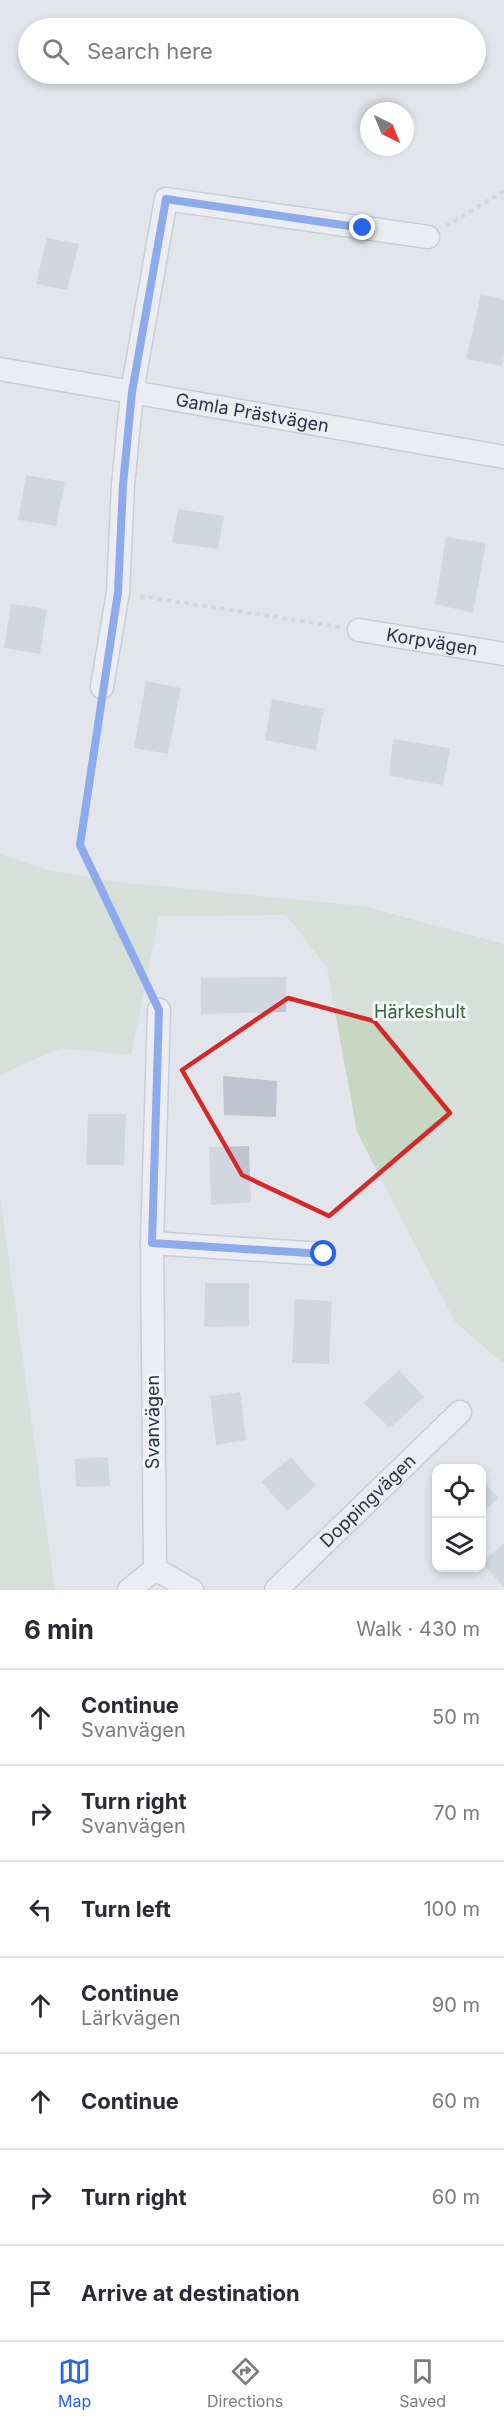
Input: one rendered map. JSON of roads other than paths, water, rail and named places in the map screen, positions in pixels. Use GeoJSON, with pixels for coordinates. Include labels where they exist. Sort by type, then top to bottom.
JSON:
{"type":"FeatureCollection","features":[{"type":"Feature","properties":{"kind":"street"},"geometry":{"type":"LineString","coordinates":[[102,687],[118,592],[123,485],[132,392],[166,199],[428,237]]}},
{"type":"Feature","properties":{"kind":"street","name":"Gamla Prästvägen"},"geometry":{"type":"LineString","coordinates":[[0,369],[504,457]]}},
{"type":"Feature","properties":{"kind":"street","name":"Korpvägen"},"geometry":{"type":"LineString","coordinates":[[358,630],[504,654]]}},
{"type":"Feature","properties":{"kind":"street","name":"Svanvägen"},"geometry":{"type":"LineString","coordinates":[[155,1569],[152,1243],[159,1010]]}},
{"type":"Feature","properties":{"kind":"street"},"geometry":{"type":"LineString","coordinates":[[152,1243],[324,1254]]}},
{"type":"Feature","properties":{"kind":"street","name":"Doppingvägen"},"geometry":{"type":"LineString","coordinates":[[276,1590],[460,1412]]}},
{"type":"Feature","properties":{"kind":"street"},"geometry":{"type":"LineString","coordinates":[[129,1590],[155,1569],[192,1590]]}},
{"type":"Feature","properties":{"kind":"park label","name":"Härkeshult"},"geometry":{"type":"Point","coordinates":[420,1012]}}]}
